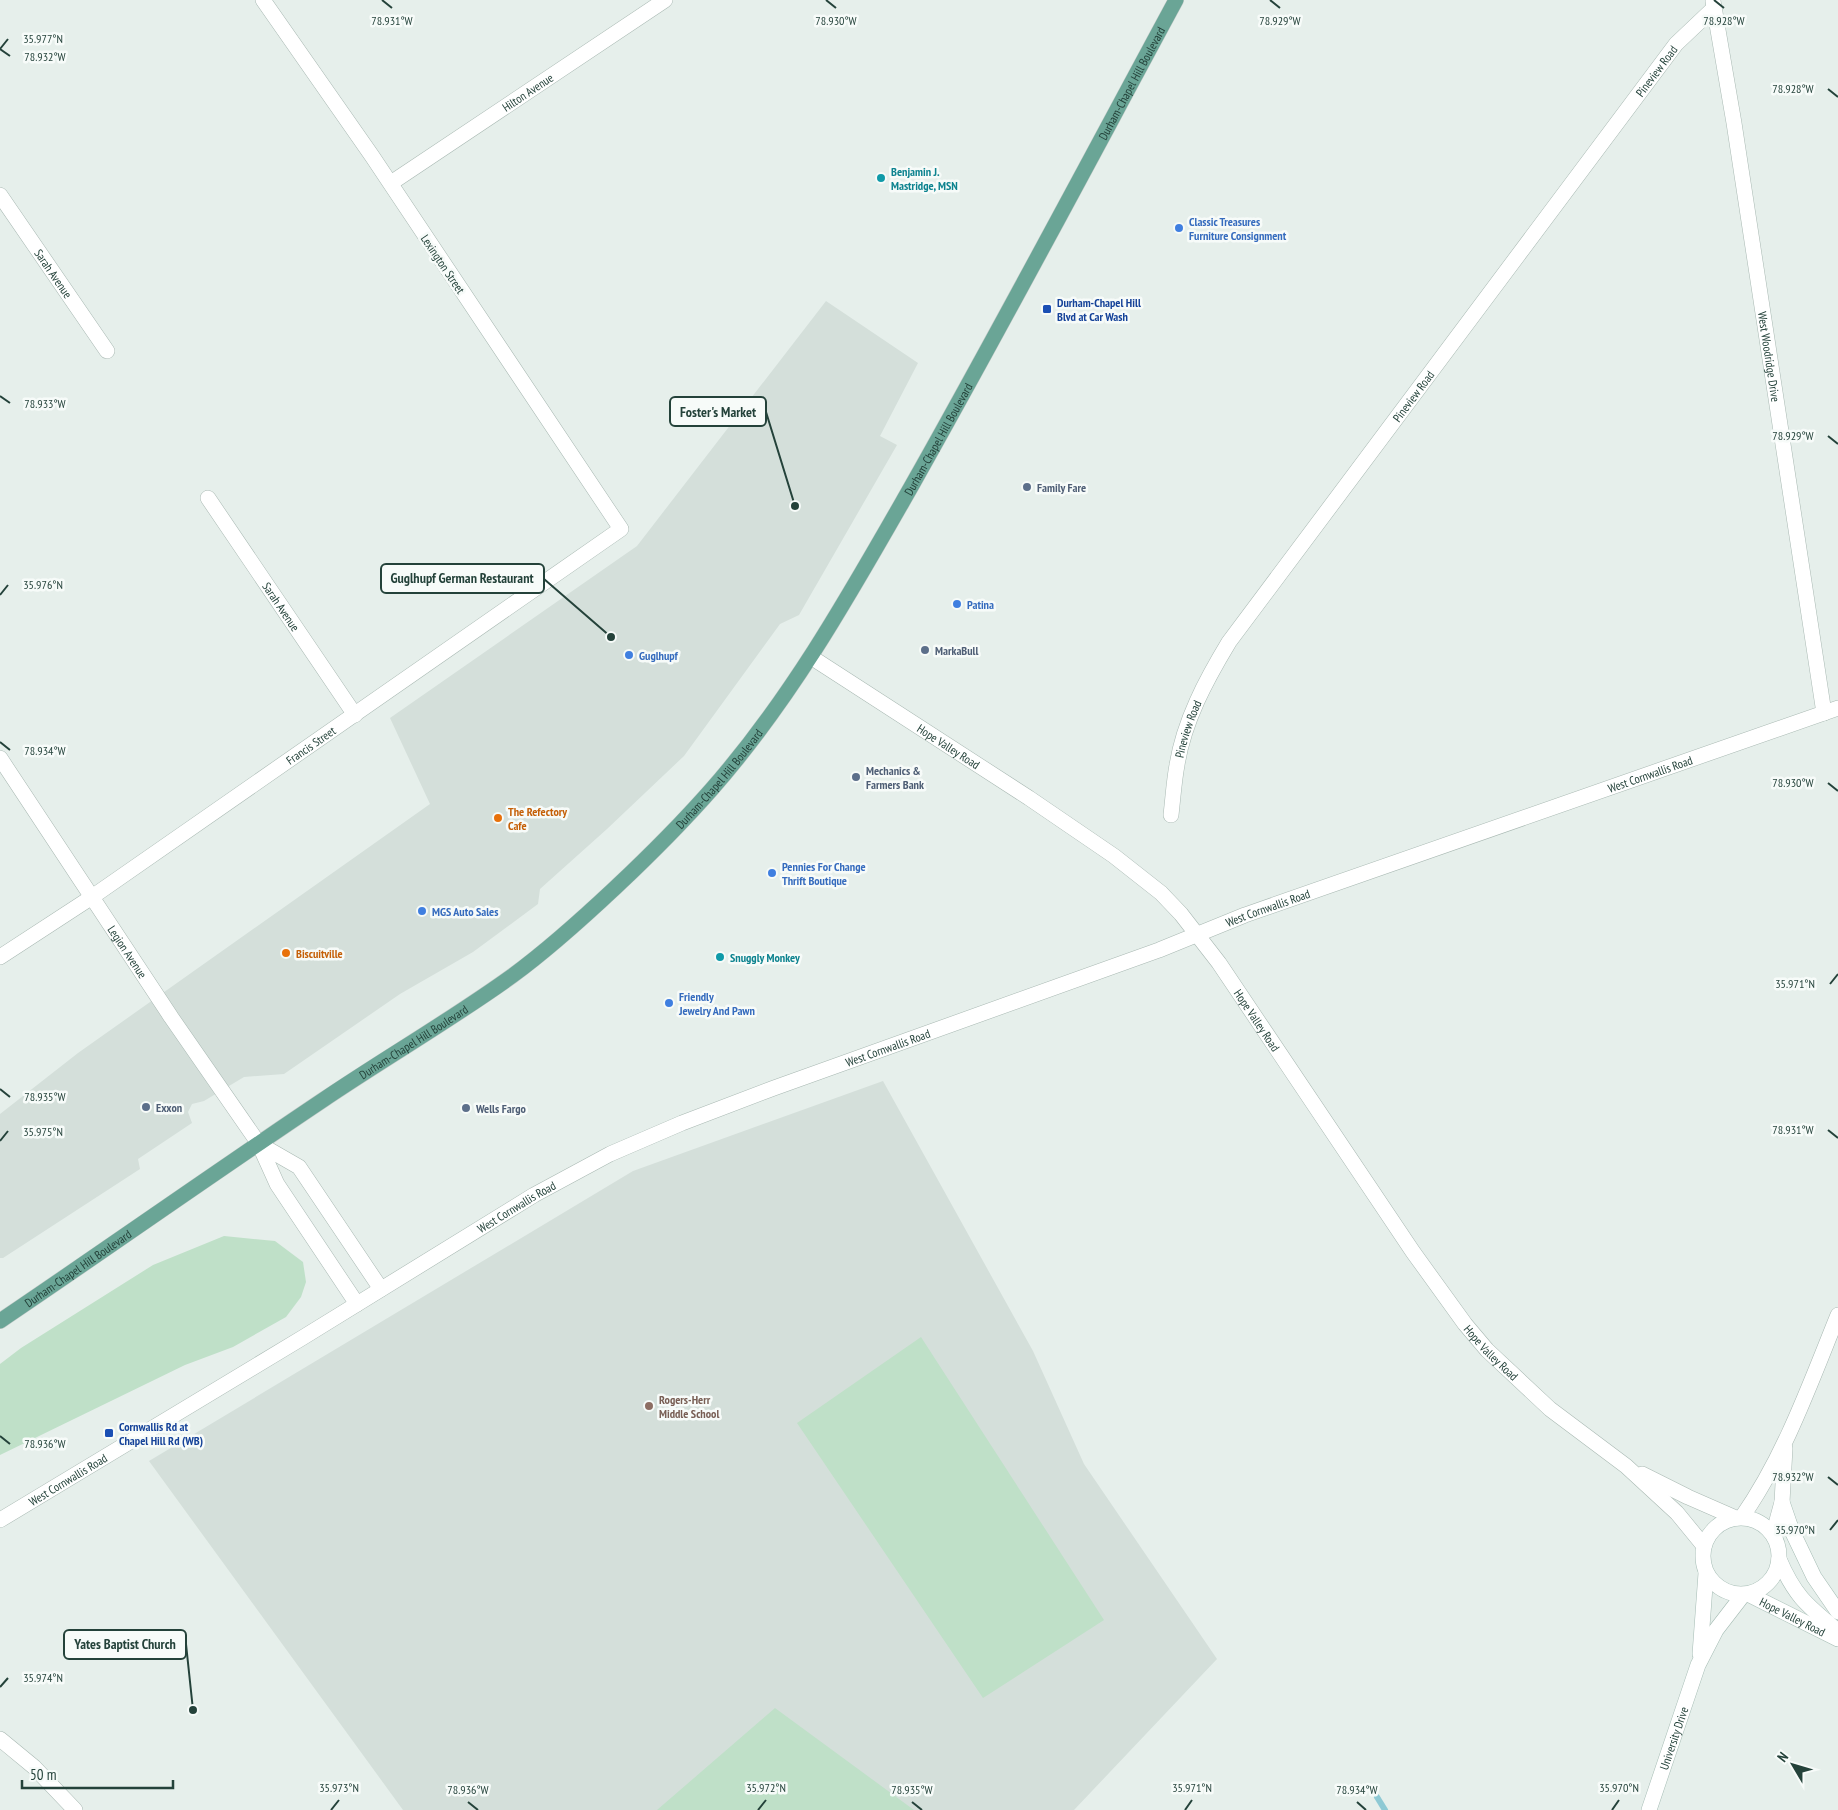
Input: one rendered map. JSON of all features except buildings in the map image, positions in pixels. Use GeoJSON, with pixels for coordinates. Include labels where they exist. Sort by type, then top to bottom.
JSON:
{"type":"FeatureCollection","features":[{"type":"Feature","properties":{"kind":"main road","name":"Durham-Chapel Hill Boulevard"},"geometry":{"type":"LineString","coordinates":[[0,1321],[390,1056],[483,997],[529,963],[581,919],[654,850],[710,791],[774,711],[811,657],[855,586],[950,418],[1176,0]]}},
{"type":"Feature","properties":{"kind":"street","name":"Lexington Street"},"geometry":{"type":"LineString","coordinates":[[263,0],[391,183],[621,529]]}},
{"type":"Feature","properties":{"kind":"street","name":"Hilton Avenue"},"geometry":{"type":"LineString","coordinates":[[391,183],[664,0]]}},
{"type":"Feature","properties":{"kind":"street","name":"West Woodridge Drive"},"geometry":{"type":"LineString","coordinates":[[1713,4],[1831,710]]}},
{"type":"Feature","properties":{"kind":"street","name":"Pineview Road"},"geometry":{"type":"LineString","coordinates":[[1171,815],[1176,765],[1181,745],[1194,707],[1229,642],[1676,44],[1713,4]]}},
{"type":"Feature","properties":{"kind":"street","name":"Sarah Avenue"},"geometry":{"type":"LineString","coordinates":[[0,195],[106,351]]}},
{"type":"Feature","properties":{"kind":"street","name":"Sarah Avenue"},"geometry":{"type":"LineString","coordinates":[[208,498],[356,714]]}},
{"type":"Feature","properties":{"kind":"street","name":"Francis Street"},"geometry":{"type":"LineString","coordinates":[[0,957],[92,897],[621,529]]}},
{"type":"Feature","properties":{"kind":"street","name":"Hope Valley Road"},"geometry":{"type":"LineString","coordinates":[[811,657],[1021,793],[1114,856],[1161,893],[1197,934],[1289,1066],[1413,1252],[1465,1324],[1487,1350],[1550,1409],[1626,1466],[1677,1513],[1704,1546]]}},
{"type":"Feature","properties":{"kind":"street","name":"West Cornwallis Road"},"geometry":{"type":"LineString","coordinates":[[0,1520],[534,1195],[619,1150],[682,1123],[1141,957],[1245,915],[1831,710]]}},
{"type":"Feature","properties":{"kind":"street","name":"Legion Avenue"},"geometry":{"type":"LineString","coordinates":[[0,758],[176,1025],[259,1144],[277,1184],[357,1304]]}},
{"type":"Feature","properties":{"kind":"street","name":"Legion Avenue"},"geometry":{"type":"LineString","coordinates":[[259,1144],[299,1167],[381,1289]]}},
{"type":"Feature","properties":{"kind":"street"},"geometry":{"type":"LineString","coordinates":[[1739,1518],[1760,1491],[1787,1437],[1838,1315]]}},
{"type":"Feature","properties":{"kind":"street"},"geometry":{"type":"LineString","coordinates":[[1775,1538],[1776,1524],[1782,1502],[1783,1468],[1787,1437]]}},
{"type":"Feature","properties":{"kind":"street","name":"Hope Valley Road"},"geometry":{"type":"LineString","coordinates":[[1626,1466],[1688,1497],[1739,1518]]}},
{"type":"Feature","properties":{"kind":"street"},"geometry":{"type":"LineString","coordinates":[[1782,1502],[1792,1531],[1814,1576],[1838,1612]]}},
{"type":"Feature","properties":{"kind":"street"},"geometry":{"type":"LineString","coordinates":[[1739,1518],[1760,1523],[1768,1528],[1775,1538],[1779,1549],[1777,1571],[1770,1582],[1761,1589],[1746,1595],[1730,1593],[1720,1589],[1706,1573],[1703,1561],[1704,1546],[1709,1534],[1718,1525],[1739,1518]]}},
{"type":"Feature","properties":{"kind":"street","name":"Hope Valley Road"},"geometry":{"type":"LineString","coordinates":[[1779,1559],[1787,1578],[1804,1602],[1838,1630]]}},
{"type":"Feature","properties":{"kind":"street","name":"University Drive"},"geometry":{"type":"LineString","coordinates":[[1698,1665],[1703,1628],[1706,1573]]}},
{"type":"Feature","properties":{"kind":"street","name":"Hope Valley Road"},"geometry":{"type":"LineString","coordinates":[[1746,1595],[1838,1639]]}},
{"type":"Feature","properties":{"kind":"street","name":"University Drive"},"geometry":{"type":"LineString","coordinates":[[1649,1810],[1698,1665],[1716,1630],[1746,1595]]}},
{"type":"Feature","properties":{"kind":"street"},"geometry":{"type":"LineString","coordinates":[[0,1740],[34,1768],[74,1810]]}},
{"type":"Feature","properties":{"kind":"shaded area"},"geometry":{"type":"Polygon","coordinates":[[[826,301],[918,363],[880,436],[897,445],[799,615],[780,624],[684,756],[540,889],[538,904],[473,952],[400,994],[284,1074],[244,1077],[204,1101],[192,1104],[188,1112],[192,1123],[138,1159],[140,1169],[3,1258],[0,1258],[0,1114],[78,1053],[430,804],[390,718],[637,546],[826,301]]]}},
{"type":"Feature","properties":{"kind":"shaded area","name":"Rogers-Herr Middle School"},"geometry":{"type":"Polygon","coordinates":[[[883,1081],[1033,1351],[1084,1464],[1217,1659],[1074,1810],[403,1810],[149,1461],[633,1171],[883,1081]]]}},
{"type":"Feature","properties":{"kind":"green space"},"geometry":{"type":"Polygon","coordinates":[[[224,1236],[275,1241],[303,1262],[306,1282],[301,1297],[286,1317],[233,1347],[185,1365],[0,1455],[0,1364],[21,1348],[153,1265],[224,1236]]]}},
{"type":"Feature","properties":{"kind":"green space"},"geometry":{"type":"Polygon","coordinates":[[[921,1337],[1104,1620],[983,1698],[797,1423],[921,1337]]]}},
{"type":"Feature","properties":{"kind":"green space"},"geometry":{"type":"Polygon","coordinates":[[[775,1708],[914,1810],[657,1810],[775,1708]]]}},
{"type":"Feature","properties":{"kind":"waterway"},"geometry":{"type":"LineString","coordinates":[[1377,1797],[1385,1810]]}},
{"type":"Feature","properties":{"kind":"place","name":"Benjamin J. Mastridge, MSN"},"geometry":{"type":"Point","coordinates":[881,178]}},
{"type":"Feature","properties":{"kind":"place","name":"Classic Treasures Furniture Consignment"},"geometry":{"type":"Point","coordinates":[1179,228]}},
{"type":"Feature","properties":{"kind":"place","name":"Durham-Chapel Hill Blvd at Car Wash"},"geometry":{"type":"Point","coordinates":[1047,309]}},
{"type":"Feature","properties":{"kind":"place","name":"Family Fare"},"geometry":{"type":"Point","coordinates":[1027,487]}},
{"type":"Feature","properties":{"kind":"place","name":"Foster's Market"},"geometry":{"type":"Point","coordinates":[795,506]}},
{"type":"Feature","properties":{"kind":"place","name":"Patina"},"geometry":{"type":"Point","coordinates":[957,604]}},
{"type":"Feature","properties":{"kind":"place","name":"Guglhupf German Restaurant"},"geometry":{"type":"Point","coordinates":[611,637]}},
{"type":"Feature","properties":{"kind":"place","name":"MarkaBull"},"geometry":{"type":"Point","coordinates":[925,650]}},
{"type":"Feature","properties":{"kind":"place","name":"Guglhupf"},"geometry":{"type":"Point","coordinates":[629,655]}},
{"type":"Feature","properties":{"kind":"place","name":"Mechanics & Farmers Bank"},"geometry":{"type":"Point","coordinates":[856,777]}},
{"type":"Feature","properties":{"kind":"place","name":"The Refectory Cafe"},"geometry":{"type":"Point","coordinates":[498,818]}},
{"type":"Feature","properties":{"kind":"place","name":"Pennies For Change Thrift Boutique"},"geometry":{"type":"Point","coordinates":[772,873]}},
{"type":"Feature","properties":{"kind":"place","name":"MGS Auto Sales"},"geometry":{"type":"Point","coordinates":[422,911]}},
{"type":"Feature","properties":{"kind":"place","name":"Biscuitville"},"geometry":{"type":"Point","coordinates":[286,953]}},
{"type":"Feature","properties":{"kind":"place","name":"Snuggly Monkey"},"geometry":{"type":"Point","coordinates":[720,957]}},
{"type":"Feature","properties":{"kind":"place","name":"Friendly Jewelry And Pawn"},"geometry":{"type":"Point","coordinates":[669,1003]}},
{"type":"Feature","properties":{"kind":"place","name":"Exxon"},"geometry":{"type":"Point","coordinates":[146,1107]}},
{"type":"Feature","properties":{"kind":"place","name":"Wells Fargo"},"geometry":{"type":"Point","coordinates":[466,1108]}},
{"type":"Feature","properties":{"kind":"place","name":"Rogers-Herr Middle School"},"geometry":{"type":"Point","coordinates":[649,1406]}},
{"type":"Feature","properties":{"kind":"place","name":"Cornwallis Rd at Chapel Hill Rd (WB)"},"geometry":{"type":"Point","coordinates":[109,1433]}},
{"type":"Feature","properties":{"kind":"place","name":"Yates Baptist Church"},"geometry":{"type":"Point","coordinates":[193,1710]}}]}
